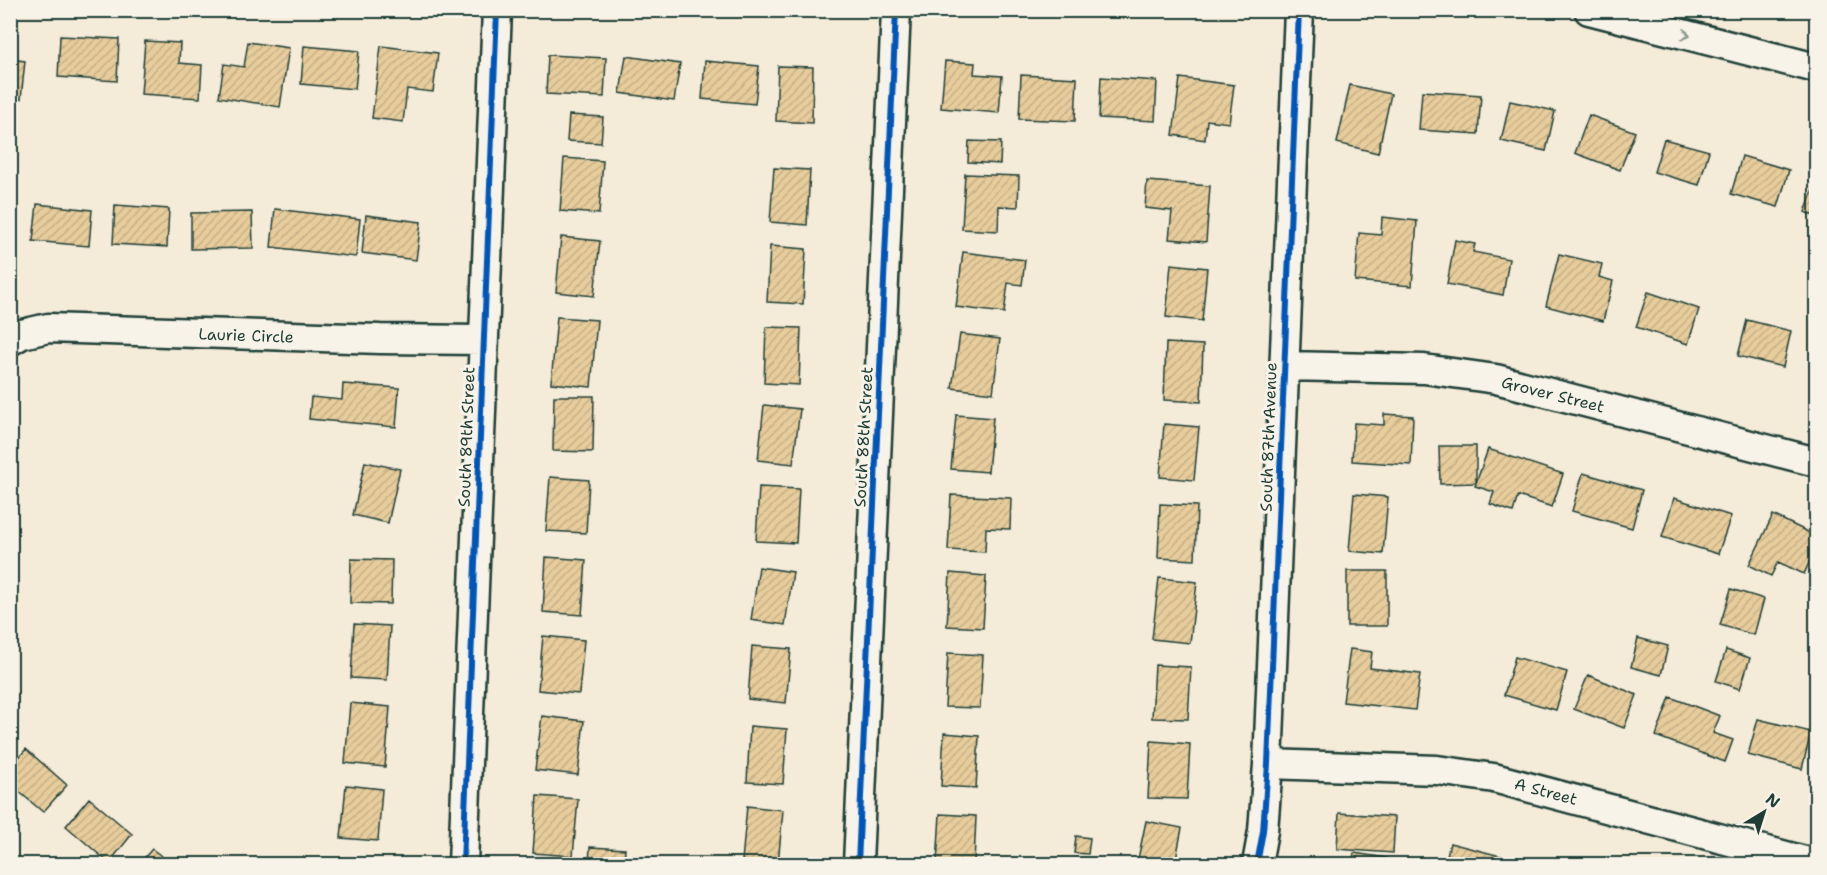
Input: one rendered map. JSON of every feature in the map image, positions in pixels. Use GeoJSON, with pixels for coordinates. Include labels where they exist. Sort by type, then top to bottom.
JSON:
{"type":"FeatureCollection","features":[{"type":"Feature","properties":{"kind":"street","name":"South 89th Street"},"geometry":{"type":"LineString","coordinates":[[463,864],[497,10]]}},
{"type":"Feature","properties":{"kind":"street","name":"South 88th Street"},"geometry":{"type":"LineString","coordinates":[[858,864],[896,10]]}},
{"type":"Feature","properties":{"kind":"street","name":"South 87th Avenue"},"geometry":{"type":"LineString","coordinates":[[1257,864],[1263,831],[1268,764],[1299,10]]}},
{"type":"Feature","properties":{"kind":"street"},"geometry":{"type":"LineString","coordinates":[[1589,10],[1816,68]]}},
{"type":"Feature","properties":{"kind":"street","name":"Laurie Circle"},"geometry":{"type":"LineString","coordinates":[[10,341],[22,334],[48,328],[380,339],[483,340]]}},
{"type":"Feature","properties":{"kind":"street","name":"Grover Street"},"geometry":{"type":"LineString","coordinates":[[1284,366],[1424,369],[1496,379],[1816,462]]}},
{"type":"Feature","properties":{"kind":"street","name":"A Street"},"geometry":{"type":"LineString","coordinates":[[1268,764],[1437,770],[1494,778],[1816,864]]}},
{"type":"Feature","properties":{"kind":"building"},"geometry":{"type":"Polygon","coordinates":[[[60,36],[119,39],[117,81],[58,77],[60,36]]]}},
{"type":"Feature","properties":{"kind":"building"},"geometry":{"type":"Polygon","coordinates":[[[145,41],[180,43],[179,63],[202,65],[200,98],[141,94],[145,41]]]}},
{"type":"Feature","properties":{"kind":"building"},"geometry":{"type":"Polygon","coordinates":[[[248,42],[289,48],[280,107],[219,97],[224,64],[244,67],[248,42]]]}},
{"type":"Feature","properties":{"kind":"building"},"geometry":{"type":"Polygon","coordinates":[[[304,46],[359,51],[355,89],[301,84],[304,46]]]}},
{"type":"Feature","properties":{"kind":"building"},"geometry":{"type":"Polygon","coordinates":[[[381,46],[438,53],[433,92],[407,89],[403,122],[372,118],[381,46]]]}},
{"type":"Feature","properties":{"kind":"building"},"geometry":{"type":"Polygon","coordinates":[[[548,55],[606,58],[604,97],[546,94],[548,55]]]}},
{"type":"Feature","properties":{"kind":"building"},"geometry":{"type":"Polygon","coordinates":[[[626,56],[680,64],[674,101],[620,93],[626,56]]]}},
{"type":"Feature","properties":{"kind":"building"},"geometry":{"type":"Polygon","coordinates":[[[10,59],[25,61],[21,99],[10,98],[10,59]]]}},
{"type":"Feature","properties":{"kind":"building"},"geometry":{"type":"Polygon","coordinates":[[[705,61],[759,66],[755,104],[702,99],[705,61]]]}},
{"type":"Feature","properties":{"kind":"building"},"geometry":{"type":"Polygon","coordinates":[[[945,61],[975,63],[974,74],[1002,76],[999,113],[941,108],[945,61]]]}},
{"type":"Feature","properties":{"kind":"building"},"geometry":{"type":"Polygon","coordinates":[[[778,66],[813,67],[812,123],[776,121],[778,66]]]}},
{"type":"Feature","properties":{"kind":"building"},"geometry":{"type":"Polygon","coordinates":[[[1021,75],[1077,78],[1075,121],[1019,119],[1021,75]]]}},
{"type":"Feature","properties":{"kind":"building"},"geometry":{"type":"Polygon","coordinates":[[[1101,77],[1157,81],[1155,121],[1099,118],[1101,77]]]}},
{"type":"Feature","properties":{"kind":"building"},"geometry":{"type":"Polygon","coordinates":[[[1180,78],[1234,85],[1229,123],[1207,120],[1205,140],[1173,135],[1180,78]]]}},
{"type":"Feature","properties":{"kind":"building"},"geometry":{"type":"Polygon","coordinates":[[[1350,85],[1391,94],[1378,153],[1337,143],[1350,85]]]}},
{"type":"Feature","properties":{"kind":"building"},"geometry":{"type":"Polygon","coordinates":[[[1422,91],[1481,95],[1478,134],[1419,130],[1422,91]]]}},
{"type":"Feature","properties":{"kind":"building"},"geometry":{"type":"Polygon","coordinates":[[[1510,101],[1555,111],[1546,151],[1501,141],[1510,101]]]}},
{"type":"Feature","properties":{"kind":"building"},"geometry":{"type":"Polygon","coordinates":[[[569,115],[603,117],[601,143],[567,141],[569,115]]]}},
{"type":"Feature","properties":{"kind":"building"},"geometry":{"type":"Polygon","coordinates":[[[1589,115],[1635,132],[1620,170],[1575,153],[1589,115]]]}},
{"type":"Feature","properties":{"kind":"building"},"geometry":{"type":"Polygon","coordinates":[[[1664,139],[1709,151],[1699,185],[1654,172],[1664,139]]]}},
{"type":"Feature","properties":{"kind":"building"},"geometry":{"type":"Polygon","coordinates":[[[969,141],[1001,142],[1000,164],[968,162],[969,141]]]}},
{"type":"Feature","properties":{"kind":"building"},"geometry":{"type":"Polygon","coordinates":[[[1742,156],[1789,170],[1778,207],[1731,194],[1742,156]]]}},
{"type":"Feature","properties":{"kind":"building"},"geometry":{"type":"Polygon","coordinates":[[[564,158],[603,161],[599,214],[560,211],[564,158]]]}},
{"type":"Feature","properties":{"kind":"building"},"geometry":{"type":"Polygon","coordinates":[[[774,168],[810,170],[807,225],[770,222],[774,168]]]}},
{"type":"Feature","properties":{"kind":"building"},"geometry":{"type":"Polygon","coordinates":[[[965,174],[1019,176],[1018,207],[999,206],[998,231],[962,229],[965,174]]]}},
{"type":"Feature","properties":{"kind":"building"},"geometry":{"type":"Polygon","coordinates":[[[1147,181],[1210,186],[1206,242],[1169,239],[1172,211],[1145,208],[1147,181]]]}},
{"type":"Feature","properties":{"kind":"building"},"geometry":{"type":"Polygon","coordinates":[[[1816,182],[1816,217],[1805,212],[1816,182]]]}},
{"type":"Feature","properties":{"kind":"building"},"geometry":{"type":"Polygon","coordinates":[[[37,204],[92,210],[89,246],[33,241],[37,204]]]}},
{"type":"Feature","properties":{"kind":"building"},"geometry":{"type":"Polygon","coordinates":[[[115,205],[169,209],[167,247],[113,244],[115,205]]]}},
{"type":"Feature","properties":{"kind":"building"},"geometry":{"type":"Polygon","coordinates":[[[275,209],[360,219],[356,257],[271,247],[275,209]]]}},
{"type":"Feature","properties":{"kind":"building"},"geometry":{"type":"Polygon","coordinates":[[[252,212],[253,248],[191,249],[191,213],[252,212]]]}},
{"type":"Feature","properties":{"kind":"building"},"geometry":{"type":"Polygon","coordinates":[[[366,215],[421,222],[416,260],[362,253],[366,215]]]}},
{"type":"Feature","properties":{"kind":"building"},"geometry":{"type":"Polygon","coordinates":[[[1382,217],[1417,221],[1412,286],[1355,281],[1359,233],[1381,235],[1382,217]]]}},
{"type":"Feature","properties":{"kind":"building"},"geometry":{"type":"Polygon","coordinates":[[[561,237],[600,241],[594,296],[556,292],[561,237]]]}},
{"type":"Feature","properties":{"kind":"building"},"geometry":{"type":"Polygon","coordinates":[[[1455,240],[1475,244],[1473,252],[1509,259],[1503,295],[1447,284],[1455,240]]]}},
{"type":"Feature","properties":{"kind":"building"},"geometry":{"type":"Polygon","coordinates":[[[770,246],[806,249],[803,304],[767,302],[770,246]]]}},
{"type":"Feature","properties":{"kind":"building"},"geometry":{"type":"Polygon","coordinates":[[[963,252],[1025,260],[1022,285],[1008,283],[1004,313],[956,307],[963,252]]]}},
{"type":"Feature","properties":{"kind":"building"},"geometry":{"type":"Polygon","coordinates":[[[1559,254],[1602,264],[1599,277],[1613,281],[1603,321],[1546,306],[1559,254]]]}},
{"type":"Feature","properties":{"kind":"building"},"geometry":{"type":"Polygon","coordinates":[[[1171,264],[1207,268],[1202,321],[1166,317],[1171,264]]]}},
{"type":"Feature","properties":{"kind":"building"},"geometry":{"type":"Polygon","coordinates":[[[1648,292],[1699,309],[1688,344],[1636,327],[1648,292]]]}},
{"type":"Feature","properties":{"kind":"building"},"geometry":{"type":"Polygon","coordinates":[[[557,317],[597,320],[591,387],[551,383],[557,317]]]}},
{"type":"Feature","properties":{"kind":"building"},"geometry":{"type":"Polygon","coordinates":[[[1747,320],[1791,331],[1783,367],[1738,356],[1747,320]]]}},
{"type":"Feature","properties":{"kind":"building"},"geometry":{"type":"Polygon","coordinates":[[[766,327],[801,328],[799,385],[764,383],[766,327]]]}},
{"type":"Feature","properties":{"kind":"building"},"geometry":{"type":"Polygon","coordinates":[[[960,334],[1000,339],[993,393],[952,388],[960,334]]]}},
{"type":"Feature","properties":{"kind":"building"},"geometry":{"type":"Polygon","coordinates":[[[1166,343],[1203,345],[1201,402],[1164,400],[1166,343]]]}},
{"type":"Feature","properties":{"kind":"building"},"geometry":{"type":"Polygon","coordinates":[[[343,384],[399,388],[396,427],[309,419],[311,397],[342,400],[343,384]]]}},
{"type":"Feature","properties":{"kind":"building"},"geometry":{"type":"Polygon","coordinates":[[[554,396],[594,396],[593,452],[553,451],[554,396]]]}},
{"type":"Feature","properties":{"kind":"building"},"geometry":{"type":"Polygon","coordinates":[[[764,405],[800,409],[793,464],[758,460],[764,405]]]}},
{"type":"Feature","properties":{"kind":"building"},"geometry":{"type":"Polygon","coordinates":[[[1384,414],[1413,416],[1411,465],[1352,461],[1354,423],[1384,425],[1384,414]]]}},
{"type":"Feature","properties":{"kind":"building"},"geometry":{"type":"Polygon","coordinates":[[[956,415],[993,418],[988,472],[951,469],[956,415]]]}},
{"type":"Feature","properties":{"kind":"building"},"geometry":{"type":"Polygon","coordinates":[[[1164,424],[1199,427],[1194,480],[1160,477],[1164,424]]]}},
{"type":"Feature","properties":{"kind":"building"},"geometry":{"type":"Polygon","coordinates":[[[1439,446],[1476,446],[1476,483],[1440,484],[1439,446]]]}},
{"type":"Feature","properties":{"kind":"building"},"geometry":{"type":"Polygon","coordinates":[[[1488,449],[1563,474],[1552,507],[1518,496],[1513,512],[1490,504],[1494,492],[1475,486],[1488,449]]]}},
{"type":"Feature","properties":{"kind":"building"},"geometry":{"type":"Polygon","coordinates":[[[365,462],[400,469],[388,523],[353,515],[365,462]]]}},
{"type":"Feature","properties":{"kind":"building"},"geometry":{"type":"Polygon","coordinates":[[[1583,473],[1642,490],[1632,528],[1572,511],[1583,473]]]}},
{"type":"Feature","properties":{"kind":"building"},"geometry":{"type":"Polygon","coordinates":[[[550,477],[589,480],[586,533],[546,531],[550,477]]]}},
{"type":"Feature","properties":{"kind":"building"},"geometry":{"type":"Polygon","coordinates":[[[759,487],[799,489],[796,543],[756,541],[759,487]]]}},
{"type":"Feature","properties":{"kind":"building"},"geometry":{"type":"Polygon","coordinates":[[[1354,494],[1388,497],[1383,554],[1349,551],[1354,494]]]}},
{"type":"Feature","properties":{"kind":"building"},"geometry":{"type":"Polygon","coordinates":[[[951,495],[1011,498],[1010,529],[986,528],[985,552],[948,550],[951,495]]]}},
{"type":"Feature","properties":{"kind":"building"},"geometry":{"type":"Polygon","coordinates":[[[1674,498],[1731,516],[1718,554],[1662,537],[1674,498]]]}},
{"type":"Feature","properties":{"kind":"building"},"geometry":{"type":"Polygon","coordinates":[[[1160,504],[1197,506],[1195,560],[1158,558],[1160,504]]]}},
{"type":"Feature","properties":{"kind":"building"},"geometry":{"type":"Polygon","coordinates":[[[1773,515],[1816,536],[1816,547],[1804,574],[1778,562],[1771,576],[1749,565],[1773,515]]]}},
{"type":"Feature","properties":{"kind":"building"},"geometry":{"type":"Polygon","coordinates":[[[546,557],[586,560],[582,615],[543,612],[546,557]]]}},
{"type":"Feature","properties":{"kind":"building"},"geometry":{"type":"Polygon","coordinates":[[[351,559],[392,560],[391,604],[350,603],[351,559]]]}},
{"type":"Feature","properties":{"kind":"building"},"geometry":{"type":"Polygon","coordinates":[[[759,567],[793,572],[785,625],[751,620],[759,567]]]}},
{"type":"Feature","properties":{"kind":"building"},"geometry":{"type":"Polygon","coordinates":[[[1347,571],[1387,571],[1387,626],[1347,626],[1347,571]]]}},
{"type":"Feature","properties":{"kind":"building"},"geometry":{"type":"Polygon","coordinates":[[[950,573],[986,576],[983,628],[947,626],[950,573]]]}},
{"type":"Feature","properties":{"kind":"building"},"geometry":{"type":"Polygon","coordinates":[[[1159,578],[1197,582],[1190,643],[1152,639],[1159,578]]]}},
{"type":"Feature","properties":{"kind":"building"},"geometry":{"type":"Polygon","coordinates":[[[1731,589],[1764,599],[1754,635],[1720,625],[1731,589]]]}},
{"type":"Feature","properties":{"kind":"building"},"geometry":{"type":"Polygon","coordinates":[[[354,624],[390,626],[387,680],[351,678],[354,624]]]}},
{"type":"Feature","properties":{"kind":"building"},"geometry":{"type":"Polygon","coordinates":[[[543,636],[584,640],[579,694],[538,690],[543,636]]]}},
{"type":"Feature","properties":{"kind":"building"},"geometry":{"type":"Polygon","coordinates":[[[1638,638],[1668,646],[1661,675],[1631,667],[1638,638]]]}},
{"type":"Feature","properties":{"kind":"building"},"geometry":{"type":"Polygon","coordinates":[[[752,646],[791,649],[786,703],[748,699],[752,646]]]}},
{"type":"Feature","properties":{"kind":"building"},"geometry":{"type":"Polygon","coordinates":[[[1350,649],[1372,652],[1370,668],[1420,674],[1415,710],[1343,702],[1350,649]]]}},
{"type":"Feature","properties":{"kind":"building"},"geometry":{"type":"Polygon","coordinates":[[[1726,650],[1750,658],[1740,689],[1716,681],[1726,650]]]}},
{"type":"Feature","properties":{"kind":"building"},"geometry":{"type":"Polygon","coordinates":[[[948,653],[983,655],[980,708],[945,707],[948,653]]]}},
{"type":"Feature","properties":{"kind":"building"},"geometry":{"type":"Polygon","coordinates":[[[1515,657],[1567,672],[1556,710],[1504,695],[1515,657]]]}},
{"type":"Feature","properties":{"kind":"building"},"geometry":{"type":"Polygon","coordinates":[[[1155,665],[1191,667],[1188,719],[1152,718],[1155,665]]]}},
{"type":"Feature","properties":{"kind":"building"},"geometry":{"type":"Polygon","coordinates":[[[1588,675],[1637,695],[1624,728],[1574,709],[1588,675]]]}},
{"type":"Feature","properties":{"kind":"building"},"geometry":{"type":"Polygon","coordinates":[[[1670,697],[1720,716],[1713,733],[1733,740],[1725,762],[1656,736],[1670,697]]]}},
{"type":"Feature","properties":{"kind":"building"},"geometry":{"type":"Polygon","coordinates":[[[350,703],[390,707],[385,767],[345,763],[350,703]]]}},
{"type":"Feature","properties":{"kind":"building"},"geometry":{"type":"Polygon","coordinates":[[[542,716],[584,721],[578,775],[535,770],[542,716]]]}},
{"type":"Feature","properties":{"kind":"building"},"geometry":{"type":"Polygon","coordinates":[[[1758,719],[1811,732],[1802,769],[1748,755],[1758,719]]]}},
{"type":"Feature","properties":{"kind":"building"},"geometry":{"type":"Polygon","coordinates":[[[750,726],[787,729],[783,784],[747,782],[750,726]]]}},
{"type":"Feature","properties":{"kind":"building"},"geometry":{"type":"Polygon","coordinates":[[[944,733],[979,736],[976,788],[941,786],[944,733]]]}},
{"type":"Feature","properties":{"kind":"building"},"geometry":{"type":"Polygon","coordinates":[[[1151,741],[1190,744],[1187,799],[1148,798],[1151,741]]]}},
{"type":"Feature","properties":{"kind":"building"},"geometry":{"type":"Polygon","coordinates":[[[26,749],[67,785],[43,812],[10,784],[10,768],[26,749]]]}},
{"type":"Feature","properties":{"kind":"building"},"geometry":{"type":"Polygon","coordinates":[[[346,785],[382,789],[378,841],[341,838],[346,785]]]}},
{"type":"Feature","properties":{"kind":"building"},"geometry":{"type":"Polygon","coordinates":[[[537,796],[578,799],[573,856],[533,853],[537,796]]]}},
{"type":"Feature","properties":{"kind":"building"},"geometry":{"type":"Polygon","coordinates":[[[89,798],[132,834],[109,863],[66,826],[89,798]]]}},
{"type":"Feature","properties":{"kind":"building"},"geometry":{"type":"Polygon","coordinates":[[[747,806],[783,810],[778,864],[742,861],[747,806]]]}},
{"type":"Feature","properties":{"kind":"building"},"geometry":{"type":"Polygon","coordinates":[[[1339,813],[1395,817],[1393,853],[1337,849],[1339,813]]]}},
{"type":"Feature","properties":{"kind":"building"},"geometry":{"type":"Polygon","coordinates":[[[940,814],[976,816],[974,864],[937,864],[940,814]]]}},
{"type":"Feature","properties":{"kind":"building"},"geometry":{"type":"Polygon","coordinates":[[[1146,821],[1182,828],[1175,864],[1137,864],[1146,821]]]}},
{"type":"Feature","properties":{"kind":"building"},"geometry":{"type":"Polygon","coordinates":[[[1076,836],[1090,838],[1088,854],[1074,853],[1076,836]]]}},
{"type":"Feature","properties":{"kind":"building"},"geometry":{"type":"Polygon","coordinates":[[[1450,843],[1520,861],[1519,864],[1445,864],[1450,843]]]}},
{"type":"Feature","properties":{"kind":"building"},"geometry":{"type":"Polygon","coordinates":[[[590,847],[625,849],[624,864],[589,864],[590,847]]]}},
{"type":"Feature","properties":{"kind":"building"},"geometry":{"type":"Polygon","coordinates":[[[152,849],[172,864],[139,864],[152,849]]]}},
{"type":"Feature","properties":{"kind":"building"},"geometry":{"type":"Polygon","coordinates":[[[1354,853],[1386,858],[1386,864],[1352,864],[1354,853]]]}},
{"type":"Feature","properties":{"kind":"cycle path"},"geometry":{"type":"LineString","coordinates":[[463,864],[497,10]]}},
{"type":"Feature","properties":{"kind":"cycle path"},"geometry":{"type":"LineString","coordinates":[[858,864],[896,10]]}},
{"type":"Feature","properties":{"kind":"cycle path"},"geometry":{"type":"LineString","coordinates":[[1257,864],[1263,831],[1268,764],[1299,10]]}}]}
